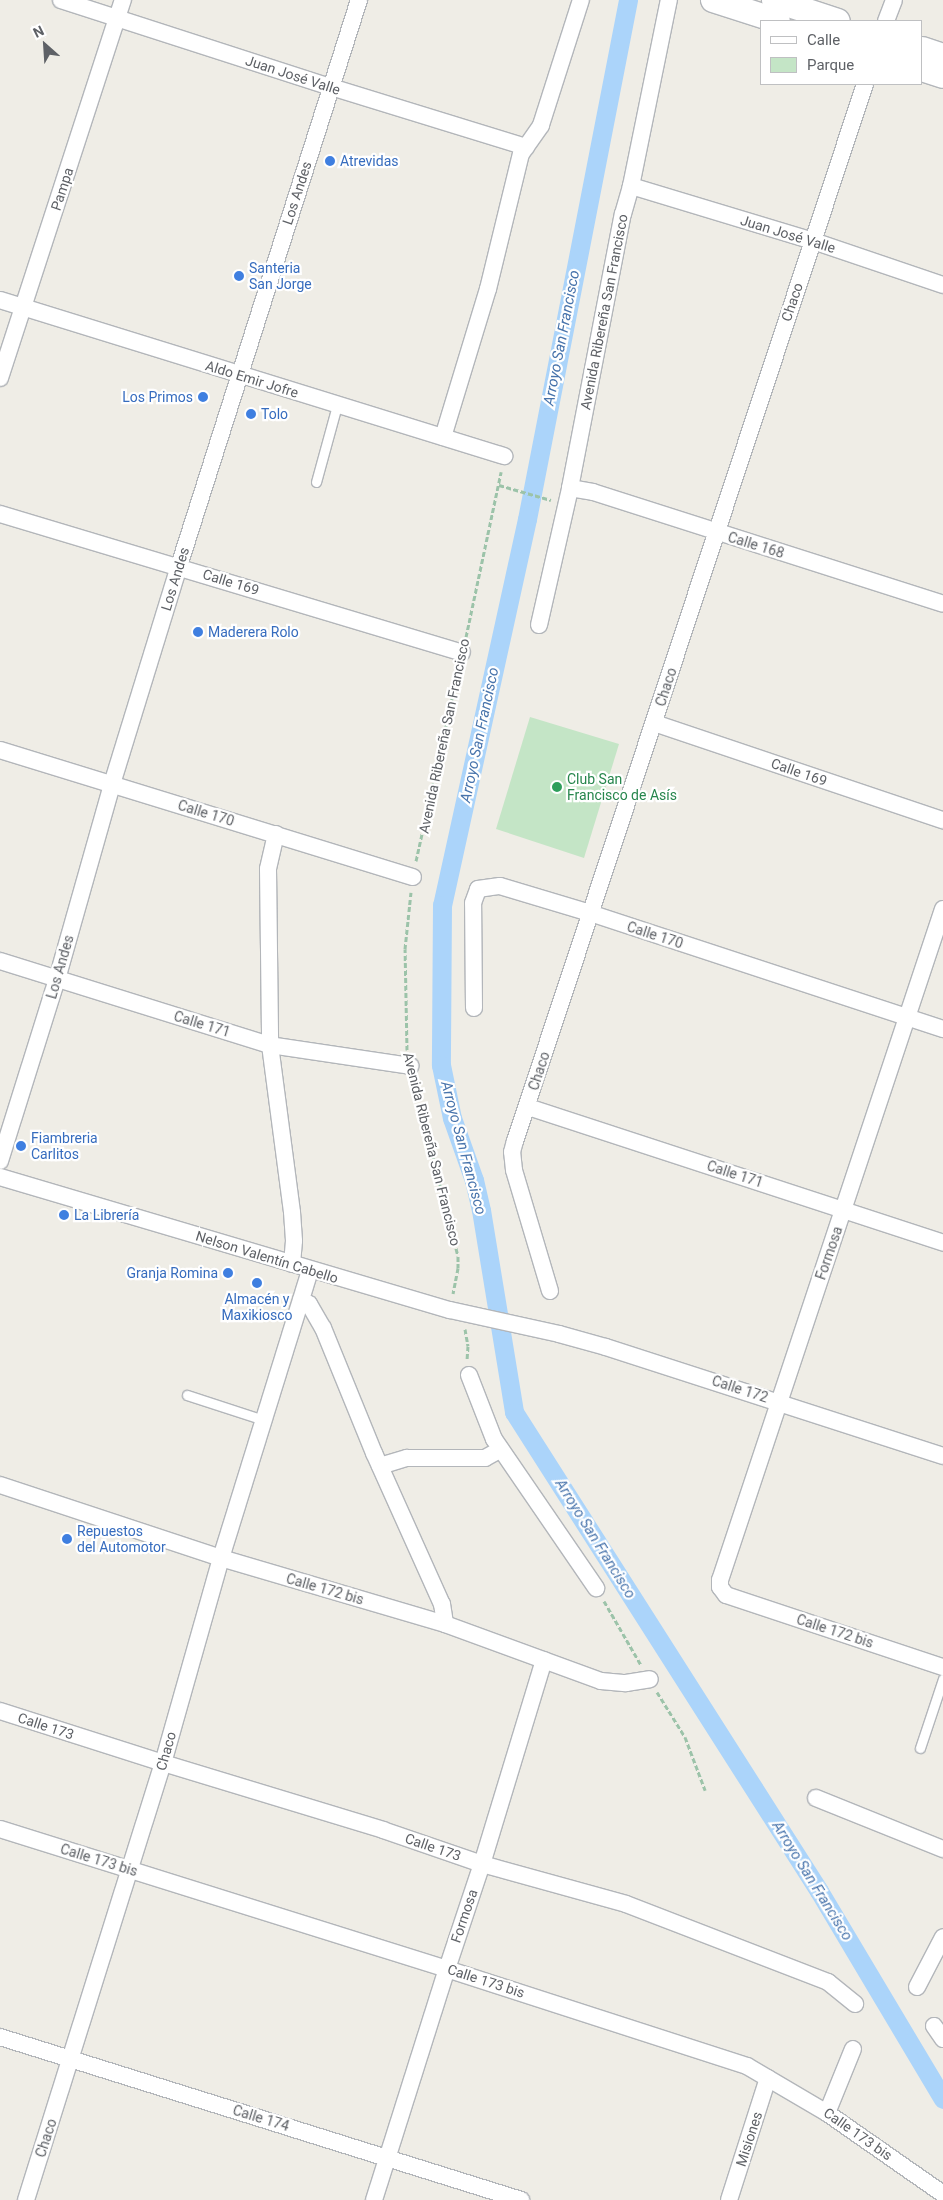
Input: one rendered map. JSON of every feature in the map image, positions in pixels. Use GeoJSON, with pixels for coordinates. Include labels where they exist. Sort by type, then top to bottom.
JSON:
{"type":"FeatureCollection","features":[{"type":"Feature","properties":{"kind":"main road"},"geometry":{"type":"LineString","coordinates":[[713,0],[775,20]]}},
{"type":"Feature","properties":{"kind":"main road"},"geometry":{"type":"LineString","coordinates":[[774,0],[835,20]]}},
{"type":"Feature","properties":{"kind":"main road"},"geometry":{"type":"LineString","coordinates":[[923,49],[943,56]]}},
{"type":"Feature","properties":{"kind":"main road"},"geometry":{"type":"LineString","coordinates":[[923,69],[943,76]]}},
{"type":"Feature","properties":{"kind":"street","name":"Juan José Valle"},"geometry":{"type":"LineString","coordinates":[[61,0],[331,88],[526,147]]}},
{"type":"Feature","properties":{"kind":"street","name":"Pampa"},"geometry":{"type":"LineString","coordinates":[[0,378],[123,0]]}},
{"type":"Feature","properties":{"kind":"street","name":"Los Andes"},"geometry":{"type":"LineString","coordinates":[[0,1161],[57,979],[112,784],[179,566],[359,0]]}},
{"type":"Feature","properties":{"kind":"street"},"geometry":{"type":"LineString","coordinates":[[443,437],[488,289],[521,154],[541,125],[581,0]]}},
{"type":"Feature","properties":{"kind":"street","name":"Avenida Ribereña San Francisco"},"geometry":{"type":"LineString","coordinates":[[539,625],[570,488],[623,214],[631,186],[669,0]]}},
{"type":"Feature","properties":{"kind":"street"},"geometry":{"type":"LineString","coordinates":[[886,20],[894,0]]}},
{"type":"Feature","properties":{"kind":"street","name":"Chaco"},"geometry":{"type":"LineString","coordinates":[[550,1292],[512,1162],[515,1141],[528,1107],[715,532],[865,85]]}},
{"type":"Feature","properties":{"kind":"street","name":"Juan José Valle"},"geometry":{"type":"LineString","coordinates":[[631,186],[813,241],[943,285]]}},
{"type":"Feature","properties":{"kind":"street","name":"Aldo Emir Jofre"},"geometry":{"type":"LineString","coordinates":[[0,300],[238,376],[504,456]]}},
{"type":"Feature","properties":{"kind":"street","name":"Calle 168"},"geometry":{"type":"LineString","coordinates":[[570,488],[593,492],[943,604]]}},
{"type":"Feature","properties":{"kind":"street","name":"Calle 169"},"geometry":{"type":"LineString","coordinates":[[0,514],[179,566],[462,653]]}},
{"type":"Feature","properties":{"kind":"street","name":"Calle 169"},"geometry":{"type":"LineString","coordinates":[[654,723],[943,820]]}},
{"type":"Feature","properties":{"kind":"street","name":"Calle 170"},"geometry":{"type":"LineString","coordinates":[[0,750],[413,877]]}},
{"type":"Feature","properties":{"kind":"street"},"geometry":{"type":"LineString","coordinates":[[276,834],[268,870],[270,1045],[292,1212],[294,1241],[292,1264]]}},
{"type":"Feature","properties":{"kind":"street","name":"Calle 170"},"geometry":{"type":"LineString","coordinates":[[474,1008],[473,903],[478,890],[500,886],[590,913],[943,1029]]}},
{"type":"Feature","properties":{"kind":"street","name":"Formosa"},"geometry":{"type":"LineString","coordinates":[[726,1595],[720,1587],[720,1580],[943,909]]}},
{"type":"Feature","properties":{"kind":"street","name":"Calle 171"},"geometry":{"type":"LineString","coordinates":[[0,961],[270,1045],[410,1066]]}},
{"type":"Feature","properties":{"kind":"street","name":"Calle 171"},"geometry":{"type":"LineString","coordinates":[[528,1107],[943,1243]]}},
{"type":"Feature","properties":{"kind":"street","name":"Nelson Valentín Cabello"},"geometry":{"type":"LineString","coordinates":[[0,1177],[470,1316],[535,1329]]}},
{"type":"Feature","properties":{"kind":"street","name":"Chaco"},"geometry":{"type":"LineString","coordinates":[[26,2200],[72,2059],[128,1869],[163,1763],[221,1558],[310,1270]]}},
{"type":"Feature","properties":{"kind":"street"},"geometry":{"type":"LineString","coordinates":[[300,1300],[309,1304],[323,1328],[380,1466],[442,1604],[445,1624]]}},
{"type":"Feature","properties":{"kind":"street","name":"Calle 172"},"geometry":{"type":"LineString","coordinates":[[535,1329],[606,1347],[778,1401],[943,1456]]}},
{"type":"Feature","properties":{"kind":"street"},"geometry":{"type":"LineString","coordinates":[[470,1375],[494,1439],[596,1588]]}},
{"type":"Feature","properties":{"kind":"street"},"geometry":{"type":"LineString","coordinates":[[380,1466],[407,1458],[485,1458],[501,1449]]}},
{"type":"Feature","properties":{"kind":"street","name":"Calle 172 bis"},"geometry":{"type":"LineString","coordinates":[[0,1485],[221,1558],[445,1624],[600,1681],[626,1683],[650,1680]]}},
{"type":"Feature","properties":{"kind":"street","name":"Calle 172 bis"},"geometry":{"type":"LineString","coordinates":[[726,1595],[943,1667]]}},
{"type":"Feature","properties":{"kind":"street","name":"Formosa"},"geometry":{"type":"LineString","coordinates":[[374,2200],[446,1969],[482,1864],[544,1660]]}},
{"type":"Feature","properties":{"kind":"street","name":"Calle 173"},"geometry":{"type":"LineString","coordinates":[[0,1711],[384,1830],[482,1864],[626,1904],[828,1982],[855,2004]]}},
{"type":"Feature","properties":{"kind":"street"},"geometry":{"type":"LineString","coordinates":[[816,1798],[943,1849]]}},
{"type":"Feature","properties":{"kind":"street","name":"Calle 173 bis"},"geometry":{"type":"LineString","coordinates":[[0,1829],[747,2066],[827,2113],[943,2194]]}},
{"type":"Feature","properties":{"kind":"street"},"geometry":{"type":"LineString","coordinates":[[917,1988],[943,1937]]}},
{"type":"Feature","properties":{"kind":"street","name":"Calle 174"},"geometry":{"type":"LineString","coordinates":[[0,2037],[521,2200]]}},
{"type":"Feature","properties":{"kind":"street"},"geometry":{"type":"LineString","coordinates":[[827,2113],[853,2049]]}},
{"type":"Feature","properties":{"kind":"street","name":"Misiones"},"geometry":{"type":"LineString","coordinates":[[729,2200],[768,2078]]}},
{"type":"Feature","properties":{"kind":"lane"},"geometry":{"type":"LineString","coordinates":[[316,482],[337,405]]}},
{"type":"Feature","properties":{"kind":"lane"},"geometry":{"type":"LineString","coordinates":[[186,1395],[264,1420]]}},
{"type":"Feature","properties":{"kind":"lane"},"geometry":{"type":"LineString","coordinates":[[920,1748],[943,1679]]}},
{"type":"Feature","properties":{"kind":"path","name":"Avenida Ribereña San Francisco"},"geometry":{"type":"LineString","coordinates":[[450,1310],[458,1268],[458,1256],[410,1066],[407,1047],[405,949],[413,877],[504,456]]}},
{"type":"Feature","properties":{"kind":"path"},"geometry":{"type":"LineString","coordinates":[[499,485],[554,500]]}},
{"type":"Feature","properties":{"kind":"path"},"geometry":{"type":"LineString","coordinates":[[450,1310],[446,1324],[465,1328],[470,1375]]}},
{"type":"Feature","properties":{"kind":"green space","name":"Club San Francisco de Asís"},"geometry":{"type":"Polygon","coordinates":[[[530,717],[619,744],[584,858],[496,829],[530,717]]]}},
{"type":"Feature","properties":{"kind":"waterway","name":"Arroyo San Francisco"},"geometry":{"type":"LineString","coordinates":[[628,0],[527,519],[442,905],[441,1065],[452,1118],[474,1180],[481,1210],[514,1412],[819,1891],[943,2099]]}},
{"type":"Feature","properties":{"kind":"place","name":"Atrevidas"},"geometry":{"type":"Point","coordinates":[330,161]}},
{"type":"Feature","properties":{"kind":"place","name":"Santeria San Jorge"},"geometry":{"type":"Point","coordinates":[239,276]}},
{"type":"Feature","properties":{"kind":"place","name":"Los Primos"},"geometry":{"type":"Point","coordinates":[203,397]}},
{"type":"Feature","properties":{"kind":"place","name":"Tolo"},"geometry":{"type":"Point","coordinates":[251,414]}},
{"type":"Feature","properties":{"kind":"place","name":"Maderera Rolo"},"geometry":{"type":"Point","coordinates":[198,632]}},
{"type":"Feature","properties":{"kind":"place","name":"Club San Francisco de Asís"},"geometry":{"type":"Point","coordinates":[557,787]}},
{"type":"Feature","properties":{"kind":"place","name":"Fiambreria Carlitos"},"geometry":{"type":"Point","coordinates":[21,1146]}},
{"type":"Feature","properties":{"kind":"place","name":"La Librería"},"geometry":{"type":"Point","coordinates":[64,1215]}},
{"type":"Feature","properties":{"kind":"place","name":"Granja Romina"},"geometry":{"type":"Point","coordinates":[228,1273]}},
{"type":"Feature","properties":{"kind":"place","name":"Almacén y Maxikiosco"},"geometry":{"type":"Point","coordinates":[257,1283]}},
{"type":"Feature","properties":{"kind":"place","name":"Repuestos del Automotor"},"geometry":{"type":"Point","coordinates":[67,1539]}}]}
